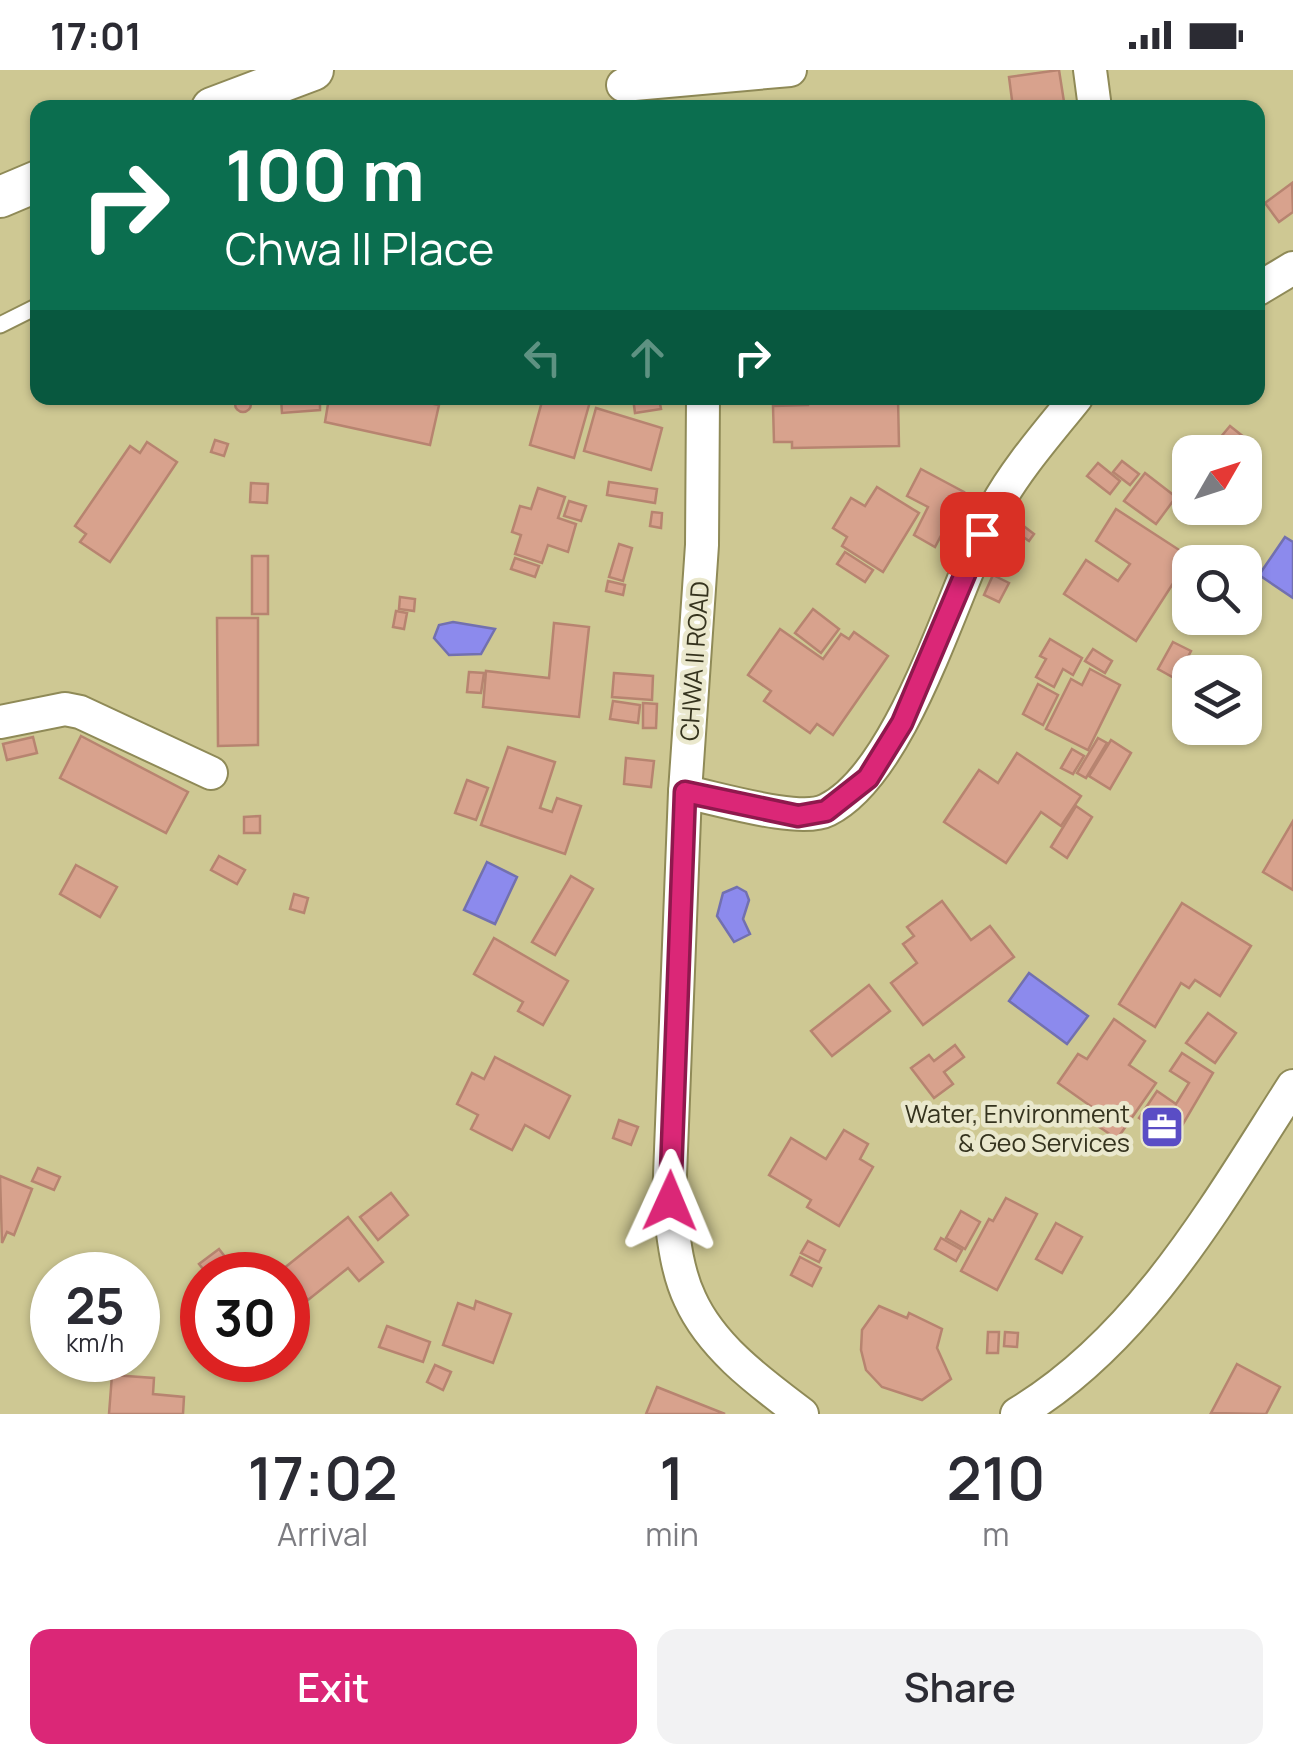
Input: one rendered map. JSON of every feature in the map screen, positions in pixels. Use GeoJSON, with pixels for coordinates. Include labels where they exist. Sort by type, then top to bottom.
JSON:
{"type":"FeatureCollection","features":[{"type":"Feature","properties":{"kind":"street"},"geometry":{"type":"LineString","coordinates":[[233,100],[313,70]]}},
{"type":"Feature","properties":{"kind":"street"},"geometry":{"type":"LineString","coordinates":[[624,87],[790,70]]}},
{"type":"Feature","properties":{"kind":"street"},"geometry":{"type":"LineString","coordinates":[[1090,70],[1093,100]]}},
{"type":"Feature","properties":{"kind":"street"},"geometry":{"type":"LineString","coordinates":[[0,197],[30,184]]}},
{"type":"Feature","properties":{"kind":"street"},"geometry":{"type":"LineString","coordinates":[[1265,284],[1293,268]]}},
{"type":"Feature","properties":{"kind":"street","name":"CHWA II ROAD"},"geometry":{"type":"LineString","coordinates":[[703,405],[702,545],[685,792],[670,1145],[674,1244],[689,1298],[707,1328],[754,1377],[802,1414]]}},
{"type":"Feature","properties":{"kind":"street"},"geometry":{"type":"LineString","coordinates":[[685,792],[798,816],[826,811],[868,778],[902,723],[997,504],[1071,405]]}},
{"type":"Feature","properties":{"kind":"street"},"geometry":{"type":"LineString","coordinates":[[0,722],[65,709],[80,712],[210,772]]}},
{"type":"Feature","properties":{"kind":"street"},"geometry":{"type":"LineString","coordinates":[[1018,1414],[1042,1399],[1114,1338],[1216,1205],[1293,1086]]}},
{"type":"Feature","properties":{"kind":"lane"},"geometry":{"type":"LineString","coordinates":[[0,325],[30,310]]}},
{"type":"Feature","properties":{"kind":"shaded area"},"geometry":{"type":"Polygon","coordinates":[[[1285,537],[1293,542],[1293,598],[1262,577],[1262,571],[1285,537]]]}},
{"type":"Feature","properties":{"kind":"shaded area"},"geometry":{"type":"Polygon","coordinates":[[[453,622],[495,629],[481,654],[449,655],[434,638],[439,625],[453,622]]]}},
{"type":"Feature","properties":{"kind":"shaded area"},"geometry":{"type":"Polygon","coordinates":[[[487,862],[517,877],[495,924],[464,910],[487,862]]]}},
{"type":"Feature","properties":{"kind":"shaded area"},"geometry":{"type":"Polygon","coordinates":[[[737,887],[746,892],[749,900],[743,919],[750,934],[734,942],[717,916],[723,893],[737,887]]]}},
{"type":"Feature","properties":{"kind":"shaded area"},"geometry":{"type":"Polygon","coordinates":[[[1029,973],[1088,1016],[1067,1044],[1009,1001],[1029,973]]]}},
{"type":"Feature","properties":{"kind":"building"},"geometry":{"type":"Polygon","coordinates":[[[1059,70],[1064,100],[1012,100],[1009,77],[1059,70]]]}},
{"type":"Feature","properties":{"kind":"building"},"geometry":{"type":"Polygon","coordinates":[[[1292,183],[1293,212],[1279,222],[1265,203],[1292,183]]]}},
{"type":"Feature","properties":{"kind":"building"},"geometry":{"type":"Polygon","coordinates":[[[236,405],[250,405],[243,412],[236,405]]]}},
{"type":"Feature","properties":{"kind":"building"},"geometry":{"type":"Polygon","coordinates":[[[281,405],[320,405],[320,410],[282,413],[281,405]]]}},
{"type":"Feature","properties":{"kind":"building"},"geometry":{"type":"Polygon","coordinates":[[[328,405],[439,405],[430,445],[325,422],[328,405]]]}},
{"type":"Feature","properties":{"kind":"building"},"geometry":{"type":"Polygon","coordinates":[[[541,405],[589,405],[574,458],[530,445],[541,405]]]}},
{"type":"Feature","properties":{"kind":"building"},"geometry":{"type":"Polygon","coordinates":[[[634,405],[660,405],[661,409],[635,413],[634,405]]]}},
{"type":"Feature","properties":{"kind":"building"},"geometry":{"type":"Polygon","coordinates":[[[898,405],[899,446],[792,448],[792,442],[774,442],[773,406],[898,405]]]}},
{"type":"Feature","properties":{"kind":"building"},"geometry":{"type":"Polygon","coordinates":[[[596,408],[662,428],[651,470],[584,451],[596,408]]]}},
{"type":"Feature","properties":{"kind":"building"},"geometry":{"type":"Polygon","coordinates":[[[1230,426],[1241,435],[1222,435],[1230,426]]]}},
{"type":"Feature","properties":{"kind":"building"},"geometry":{"type":"Polygon","coordinates":[[[215,440],[228,444],[224,456],[211,452],[215,440]]]}},
{"type":"Feature","properties":{"kind":"building"},"geometry":{"type":"Polygon","coordinates":[[[147,442],[177,462],[110,562],[80,542],[86,534],[75,526],[130,446],[140,453],[147,442]]]}},
{"type":"Feature","properties":{"kind":"building"},"geometry":{"type":"Polygon","coordinates":[[[1122,461],[1139,474],[1130,485],[1113,472],[1122,461]]]}},
{"type":"Feature","properties":{"kind":"building"},"geometry":{"type":"Polygon","coordinates":[[[1098,463],[1120,481],[1110,494],[1087,476],[1098,463]]]}},
{"type":"Feature","properties":{"kind":"building"},"geometry":{"type":"Polygon","coordinates":[[[921,469],[964,492],[935,547],[914,535],[928,507],[907,496],[921,469]]]}},
{"type":"Feature","properties":{"kind":"building"},"geometry":{"type":"Polygon","coordinates":[[[1145,473],[1172,494],[1172,502],[1156,524],[1124,501],[1145,473]]]}},
{"type":"Feature","properties":{"kind":"building"},"geometry":{"type":"Polygon","coordinates":[[[609,482],[657,489],[655,503],[607,495],[609,482]]]}},
{"type":"Feature","properties":{"kind":"building"},"geometry":{"type":"Polygon","coordinates":[[[251,483],[268,484],[267,503],[250,502],[251,483]]]}},
{"type":"Feature","properties":{"kind":"building"},"geometry":{"type":"Polygon","coordinates":[[[877,487],[919,513],[883,572],[842,546],[847,537],[833,528],[851,498],[865,506],[877,487]]]}},
{"type":"Feature","properties":{"kind":"building"},"geometry":{"type":"Polygon","coordinates":[[[538,488],[565,497],[558,518],[576,524],[568,552],[548,545],[542,563],[515,554],[521,535],[512,532],[520,506],[531,509],[538,488]]]}},
{"type":"Feature","properties":{"kind":"building"},"geometry":{"type":"Polygon","coordinates":[[[569,501],[586,506],[581,521],[564,516],[569,501]]]}},
{"type":"Feature","properties":{"kind":"building"},"geometry":{"type":"Polygon","coordinates":[[[1116,509],[1172,545],[1172,585],[1136,641],[1064,594],[1086,560],[1118,581],[1130,564],[1096,541],[1116,509]]]}},
{"type":"Feature","properties":{"kind":"building"},"geometry":{"type":"Polygon","coordinates":[[[652,512],[662,513],[661,528],[650,526],[652,512]]]}},
{"type":"Feature","properties":{"kind":"building"},"geometry":{"type":"Polygon","coordinates":[[[1021,524],[1034,534],[1029,541],[1015,531],[1021,524]]]}},
{"type":"Feature","properties":{"kind":"building"},"geometry":{"type":"Polygon","coordinates":[[[619,544],[632,548],[623,581],[609,577],[619,544]]]}},
{"type":"Feature","properties":{"kind":"building"},"geometry":{"type":"Polygon","coordinates":[[[845,552],[873,570],[865,582],[837,564],[845,552]]]}},
{"type":"Feature","properties":{"kind":"building"},"geometry":{"type":"Polygon","coordinates":[[[252,556],[268,556],[268,614],[252,614],[252,556]]]}},
{"type":"Feature","properties":{"kind":"building"},"geometry":{"type":"Polygon","coordinates":[[[515,558],[539,566],[535,577],[511,569],[515,558]]]}},
{"type":"Feature","properties":{"kind":"building"},"geometry":{"type":"Polygon","coordinates":[[[993,575],[1009,583],[999,602],[984,595],[993,575]]]}},
{"type":"Feature","properties":{"kind":"building"},"geometry":{"type":"Polygon","coordinates":[[[608,581],[625,585],[623,595],[606,591],[608,581]]]}},
{"type":"Feature","properties":{"kind":"building"},"geometry":{"type":"Polygon","coordinates":[[[400,597],[415,599],[414,611],[399,609],[400,597]]]}},
{"type":"Feature","properties":{"kind":"building"},"geometry":{"type":"Polygon","coordinates":[[[813,609],[839,629],[821,653],[795,633],[813,609]]]}},
{"type":"Feature","properties":{"kind":"building"},"geometry":{"type":"Polygon","coordinates":[[[396,611],[407,613],[404,629],[393,627],[396,611]]]}},
{"type":"Feature","properties":{"kind":"building"},"geometry":{"type":"Polygon","coordinates":[[[217,618],[258,618],[258,745],[218,746],[217,618]]]}},
{"type":"Feature","properties":{"kind":"building"},"geometry":{"type":"Polygon","coordinates":[[[554,623],[589,627],[579,717],[483,707],[486,671],[549,678],[554,623]]]}},
{"type":"Feature","properties":{"kind":"building"},"geometry":{"type":"Polygon","coordinates":[[[780,629],[823,659],[841,634],[849,639],[854,632],[888,656],[833,735],[817,724],[810,733],[764,701],[771,691],[748,675],[780,629]]]}},
{"type":"Feature","properties":{"kind":"building"},"geometry":{"type":"Polygon","coordinates":[[[1050,639],[1082,658],[1073,675],[1063,669],[1054,687],[1036,677],[1046,659],[1040,656],[1050,639]]]}},
{"type":"Feature","properties":{"kind":"building"},"geometry":{"type":"Polygon","coordinates":[[[1173,642],[1191,651],[1189,655],[1172,655],[1172,677],[1158,669],[1173,642]]]}},
{"type":"Feature","properties":{"kind":"building"},"geometry":{"type":"Polygon","coordinates":[[[1093,649],[1112,661],[1105,673],[1085,661],[1093,649]]]}},
{"type":"Feature","properties":{"kind":"building"},"geometry":{"type":"Polygon","coordinates":[[[1090,669],[1120,685],[1088,750],[1046,729],[1071,679],[1082,685],[1090,669]]]}},
{"type":"Feature","properties":{"kind":"building"},"geometry":{"type":"Polygon","coordinates":[[[469,672],[484,673],[481,693],[467,692],[469,672]]]}},
{"type":"Feature","properties":{"kind":"building"},"geometry":{"type":"Polygon","coordinates":[[[614,673],[653,676],[652,700],[612,697],[614,673]]]}},
{"type":"Feature","properties":{"kind":"building"},"geometry":{"type":"Polygon","coordinates":[[[1038,684],[1058,695],[1043,725],[1023,714],[1038,684]]]}},
{"type":"Feature","properties":{"kind":"building"},"geometry":{"type":"Polygon","coordinates":[[[613,701],[640,705],[638,723],[610,719],[613,701]]]}},
{"type":"Feature","properties":{"kind":"building"},"geometry":{"type":"Polygon","coordinates":[[[643,703],[657,704],[656,728],[643,728],[643,703]]]}},
{"type":"Feature","properties":{"kind":"building"},"geometry":{"type":"Polygon","coordinates":[[[81,736],[188,792],[166,833],[60,778],[81,736]]]}},
{"type":"Feature","properties":{"kind":"building"},"geometry":{"type":"Polygon","coordinates":[[[33,737],[37,753],[7,760],[3,744],[33,737]]]}},
{"type":"Feature","properties":{"kind":"building"},"geometry":{"type":"Polygon","coordinates":[[[1098,738],[1107,743],[1086,778],[1077,773],[1098,738]]]}},
{"type":"Feature","properties":{"kind":"building"},"geometry":{"type":"Polygon","coordinates":[[[1111,740],[1131,753],[1110,789],[1089,776],[1111,740]]]}},
{"type":"Feature","properties":{"kind":"building"},"geometry":{"type":"Polygon","coordinates":[[[508,747],[555,762],[540,808],[552,812],[557,798],[581,806],[565,854],[481,825],[508,747]]]}},
{"type":"Feature","properties":{"kind":"building"},"geometry":{"type":"Polygon","coordinates":[[[1072,749],[1084,756],[1073,774],[1061,768],[1072,749]]]}},
{"type":"Feature","properties":{"kind":"building"},"geometry":{"type":"Polygon","coordinates":[[[1017,753],[1081,796],[1061,826],[1041,812],[1006,863],[944,822],[979,770],[998,783],[1017,753]]]}},
{"type":"Feature","properties":{"kind":"building"},"geometry":{"type":"Polygon","coordinates":[[[626,758],[654,761],[651,787],[624,784],[626,758]]]}},
{"type":"Feature","properties":{"kind":"building"},"geometry":{"type":"Polygon","coordinates":[[[467,780],[488,788],[476,820],[455,813],[467,780]]]}},
{"type":"Feature","properties":{"kind":"building"},"geometry":{"type":"Polygon","coordinates":[[[1076,806],[1092,817],[1067,858],[1051,847],[1076,806]]]}},
{"type":"Feature","properties":{"kind":"building"},"geometry":{"type":"Polygon","coordinates":[[[260,816],[260,833],[244,833],[244,817],[260,816]]]}},
{"type":"Feature","properties":{"kind":"building"},"geometry":{"type":"Polygon","coordinates":[[[1293,821],[1293,890],[1263,872],[1293,821]]]}},
{"type":"Feature","properties":{"kind":"building"},"geometry":{"type":"Polygon","coordinates":[[[219,856],[245,870],[237,884],[211,870],[219,856]]]}},
{"type":"Feature","properties":{"kind":"building"},"geometry":{"type":"Polygon","coordinates":[[[76,865],[117,887],[100,917],[60,894],[76,865]]]}},
{"type":"Feature","properties":{"kind":"building"},"geometry":{"type":"Polygon","coordinates":[[[571,876],[593,889],[555,955],[532,942],[571,876]]]}},
{"type":"Feature","properties":{"kind":"building"},"geometry":{"type":"Polygon","coordinates":[[[294,894],[308,898],[304,913],[290,909],[294,894]]]}},
{"type":"Feature","properties":{"kind":"building"},"geometry":{"type":"Polygon","coordinates":[[[942,901],[971,940],[990,926],[1014,957],[923,1025],[891,983],[917,963],[903,944],[914,936],[907,927],[942,901]]]}},
{"type":"Feature","properties":{"kind":"building"},"geometry":{"type":"Polygon","coordinates":[[[1182,903],[1251,946],[1220,996],[1195,980],[1189,988],[1181,983],[1155,1027],[1119,1004],[1182,903]]]}},
{"type":"Feature","properties":{"kind":"building"},"geometry":{"type":"Polygon","coordinates":[[[494,938],[568,981],[543,1025],[518,1011],[523,1002],[474,974],[494,938]]]}},
{"type":"Feature","properties":{"kind":"building"},"geometry":{"type":"Polygon","coordinates":[[[869,985],[890,1011],[832,1056],[811,1031],[869,985]]]}},
{"type":"Feature","properties":{"kind":"building"},"geometry":{"type":"Polygon","coordinates":[[[1208,1013],[1236,1033],[1215,1063],[1186,1043],[1208,1013]]]}},
{"type":"Feature","properties":{"kind":"building"},"geometry":{"type":"Polygon","coordinates":[[[1114,1019],[1145,1041],[1129,1065],[1156,1083],[1117,1139],[1092,1122],[1099,1112],[1058,1083],[1078,1054],[1087,1059],[1114,1019]]]}},
{"type":"Feature","properties":{"kind":"building"},"geometry":{"type":"Polygon","coordinates":[[[955,1045],[964,1057],[944,1072],[953,1084],[934,1098],[911,1068],[929,1055],[934,1061],[955,1045]]]}},
{"type":"Feature","properties":{"kind":"building"},"geometry":{"type":"Polygon","coordinates":[[[1182,1053],[1213,1073],[1173,1141],[1139,1118],[1157,1091],[1176,1104],[1189,1083],[1170,1071],[1182,1053]]]}},
{"type":"Feature","properties":{"kind":"building"},"geometry":{"type":"Polygon","coordinates":[[[495,1057],[570,1096],[549,1138],[525,1125],[512,1150],[471,1129],[478,1115],[457,1104],[472,1073],[484,1079],[495,1057]]]}},
{"type":"Feature","properties":{"kind":"building"},"geometry":{"type":"Polygon","coordinates":[[[619,1120],[638,1127],[631,1145],[613,1138],[619,1120]]]}},
{"type":"Feature","properties":{"kind":"building"},"geometry":{"type":"Polygon","coordinates":[[[844,1130],[868,1144],[860,1159],[873,1167],[839,1226],[807,1207],[811,1200],[769,1175],[791,1138],[826,1159],[844,1130]]]}},
{"type":"Feature","properties":{"kind":"building"},"geometry":{"type":"Polygon","coordinates":[[[38,1168],[60,1177],[54,1190],[32,1181],[38,1168]]]}},
{"type":"Feature","properties":{"kind":"building"},"geometry":{"type":"Polygon","coordinates":[[[0,1176],[32,1189],[14,1235],[7,1232],[2,1243],[0,1176]]]}},
{"type":"Feature","properties":{"kind":"building"},"geometry":{"type":"Polygon","coordinates":[[[391,1193],[408,1215],[378,1240],[360,1217],[391,1193]]]}},
{"type":"Feature","properties":{"kind":"building"},"geometry":{"type":"Polygon","coordinates":[[[1006,1198],[1037,1214],[997,1290],[961,1271],[989,1219],[993,1221],[1006,1198]]]}},
{"type":"Feature","properties":{"kind":"building"},"geometry":{"type":"Polygon","coordinates":[[[961,1211],[980,1222],[965,1249],[946,1238],[961,1211]]]}},
{"type":"Feature","properties":{"kind":"building"},"geometry":{"type":"Polygon","coordinates":[[[348,1217],[383,1262],[359,1281],[348,1268],[310,1298],[310,1252],[304,1252],[348,1217]]]}},
{"type":"Feature","properties":{"kind":"building"},"geometry":{"type":"Polygon","coordinates":[[[1056,1223],[1082,1237],[1062,1273],[1036,1259],[1056,1223]]]}},
{"type":"Feature","properties":{"kind":"building"},"geometry":{"type":"Polygon","coordinates":[[[941,1238],[962,1250],[956,1261],[935,1249],[941,1238]]]}},
{"type":"Feature","properties":{"kind":"building"},"geometry":{"type":"Polygon","coordinates":[[[808,1241],[825,1250],[819,1262],[801,1253],[808,1241]]]}},
{"type":"Feature","properties":{"kind":"building"},"geometry":{"type":"Polygon","coordinates":[[[800,1257],[821,1268],[812,1286],[791,1275],[800,1257]]]}},
{"type":"Feature","properties":{"kind":"building"},"geometry":{"type":"Polygon","coordinates":[[[476,1301],[511,1314],[493,1363],[443,1345],[458,1303],[474,1309],[476,1301]]]}},
{"type":"Feature","properties":{"kind":"building"},"geometry":{"type":"Polygon","coordinates":[[[879,1306],[907,1318],[909,1313],[942,1329],[937,1348],[951,1379],[922,1400],[882,1387],[866,1370],[862,1330],[879,1306]]]}},
{"type":"Feature","properties":{"kind":"building"},"geometry":{"type":"Polygon","coordinates":[[[387,1326],[430,1342],[423,1362],[379,1347],[387,1326]]]}},
{"type":"Feature","properties":{"kind":"building"},"geometry":{"type":"Polygon","coordinates":[[[988,1332],[999,1332],[998,1353],[987,1353],[988,1332]]]}},
{"type":"Feature","properties":{"kind":"building"},"geometry":{"type":"Polygon","coordinates":[[[1005,1332],[1018,1333],[1017,1347],[1004,1346],[1005,1332]]]}},
{"type":"Feature","properties":{"kind":"building"},"geometry":{"type":"Polygon","coordinates":[[[1237,1364],[1280,1387],[1266,1414],[1211,1413],[1237,1364]]]}},
{"type":"Feature","properties":{"kind":"building"},"geometry":{"type":"Polygon","coordinates":[[[435,1365],[451,1372],[443,1390],[427,1382],[435,1365]]]}},
{"type":"Feature","properties":{"kind":"building"},"geometry":{"type":"Polygon","coordinates":[[[111,1382],[154,1382],[153,1394],[184,1397],[183,1414],[109,1414],[111,1382]]]}},
{"type":"Feature","properties":{"kind":"building"},"geometry":{"type":"Polygon","coordinates":[[[657,1387],[725,1414],[646,1414],[657,1387]]]}},
{"type":"Feature","properties":{"kind":"place","name":"Water, Environment & Geo Services"},"geometry":{"type":"Point","coordinates":[1162,1127]}},
{"type":"Feature","properties":{"kind":"route"},"geometry":{"type":"LineString","coordinates":[[670,1201],[685,792],[798,816],[826,811],[868,778],[902,723],[982,534]]}}]}
